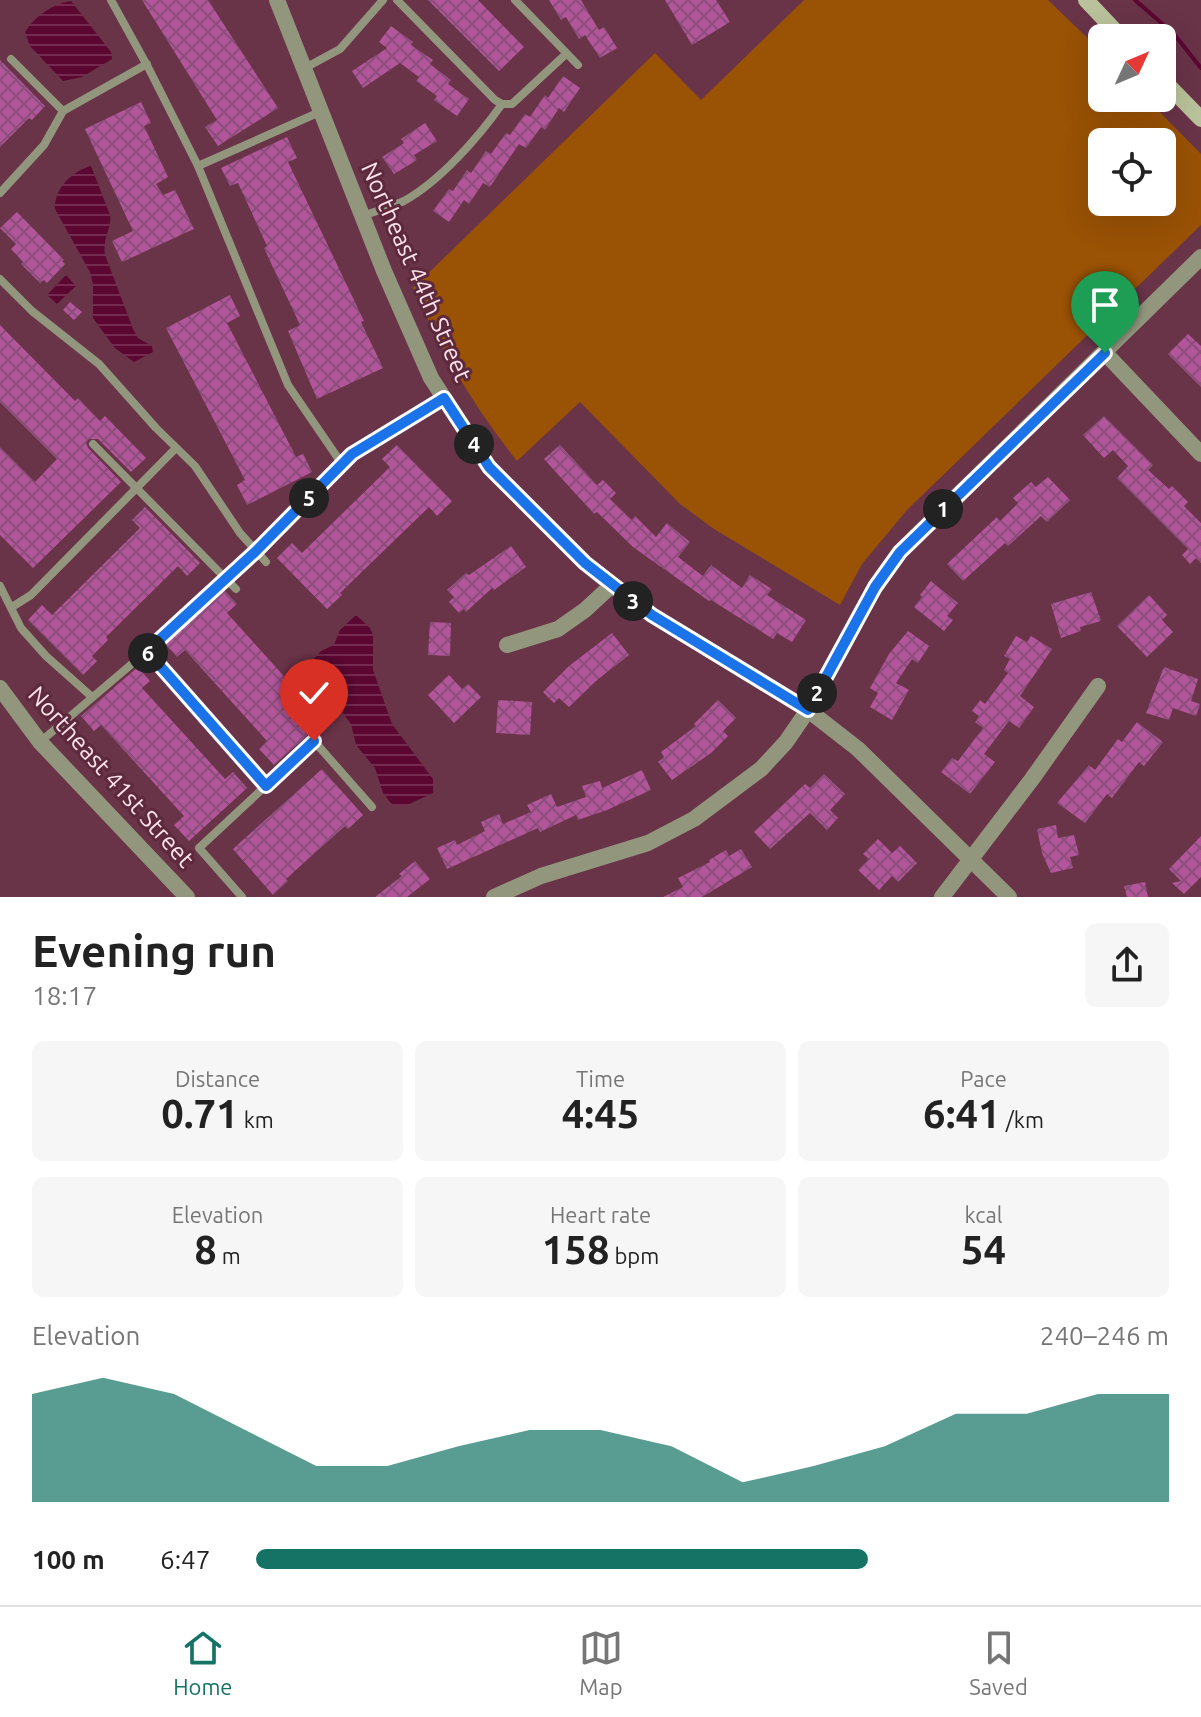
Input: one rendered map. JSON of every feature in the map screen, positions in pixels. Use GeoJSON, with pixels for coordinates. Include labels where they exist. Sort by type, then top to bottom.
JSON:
{"type":"FeatureCollection","features":[{"type":"Feature","properties":{"kind":"street","name":"Northeast 44th Street"},"geometry":{"type":"LineString","coordinates":[[277,0],[362,216],[431,378],[489,467],[585,563],[612,585],[652,615],[808,710],[858,749],[1009,897]]}},
{"type":"Feature","properties":{"kind":"street"},"geometry":{"type":"LineString","coordinates":[[1086,0],[1109,24]]}},
{"type":"Feature","properties":{"kind":"street"},"geometry":{"type":"LineString","coordinates":[[1176,93],[1201,119]]}},
{"type":"Feature","properties":{"kind":"street"},"geometry":{"type":"LineString","coordinates":[[494,897],[541,876],[648,843],[694,819],[761,769],[786,742],[808,710],[875,587],[900,552],[1201,257]]}},
{"type":"Feature","properties":{"kind":"street"},"geometry":{"type":"LineString","coordinates":[[1105,353],[1201,454]]}},
{"type":"Feature","properties":{"kind":"street"},"geometry":{"type":"LineString","coordinates":[[507,645],[558,629],[612,585]]}},
{"type":"Feature","properties":{"kind":"street"},"geometry":{"type":"LineString","coordinates":[[942,897],[1098,686]]}},
{"type":"Feature","properties":{"kind":"street","name":"Northeast 41st Street"},"geometry":{"type":"LineString","coordinates":[[0,688],[40,742],[187,897]]}},
{"type":"Feature","properties":{"kind":"lane"},"geometry":{"type":"LineString","coordinates":[[111,0],[198,166],[288,385],[342,464]]}},
{"type":"Feature","properties":{"kind":"lane"},"geometry":{"type":"LineString","coordinates":[[305,68],[340,49],[383,0]]}},
{"type":"Feature","properties":{"kind":"lane"},"geometry":{"type":"LineString","coordinates":[[397,0],[502,104],[512,104],[566,54]]}},
{"type":"Feature","properties":{"kind":"lane"},"geometry":{"type":"LineString","coordinates":[[515,0],[578,65]]}},
{"type":"Feature","properties":{"kind":"lane"},"geometry":{"type":"LineString","coordinates":[[11,59],[63,111]]}},
{"type":"Feature","properties":{"kind":"lane"},"geometry":{"type":"LineString","coordinates":[[0,193],[44,145],[63,111],[147,64]]}},
{"type":"Feature","properties":{"kind":"lane"},"geometry":{"type":"LineString","coordinates":[[362,216],[402,202],[430,183],[488,125],[502,104]]}},
{"type":"Feature","properties":{"kind":"lane"},"geometry":{"type":"LineString","coordinates":[[198,166],[322,111]]}},
{"type":"Feature","properties":{"kind":"lane"},"geometry":{"type":"LineString","coordinates":[[0,279],[32,311],[99,364],[195,466],[255,552],[266,562]]}},
{"type":"Feature","properties":{"kind":"lane"},"geometry":{"type":"LineString","coordinates":[[40,742],[227,578],[352,454],[444,398]]}},
{"type":"Feature","properties":{"kind":"lane"},"geometry":{"type":"LineString","coordinates":[[93,444],[236,589]]}},
{"type":"Feature","properties":{"kind":"lane"},"geometry":{"type":"LineString","coordinates":[[12,607],[31,595],[176,448]]}},
{"type":"Feature","properties":{"kind":"lane"},"geometry":{"type":"LineString","coordinates":[[0,586],[21,628],[46,656],[92,697]]}},
{"type":"Feature","properties":{"kind":"lane"},"geometry":{"type":"LineString","coordinates":[[147,651],[266,786]]}},
{"type":"Feature","properties":{"kind":"lane"},"geometry":{"type":"LineString","coordinates":[[242,897],[199,848],[314,741],[372,807]]}},
{"type":"Feature","properties":{"kind":"shaded area"},"geometry":{"type":"Polygon","coordinates":[[[804,0],[1048,0],[1088,39],[1088,112],[1160,112],[1175,128],[1088,128],[1088,216],[1176,216],[1176,129],[1201,154],[1201,225],[907,510],[862,564],[840,605],[714,529],[680,504],[580,402],[517,461],[459,378],[413,288],[655,53],[701,100],[804,0]]]}},
{"type":"Feature","properties":{"kind":"shaded area"},"geometry":{"type":"Polygon","coordinates":[[[71,1],[111,52],[112,59],[82,77],[63,81],[30,46],[25,32],[45,12],[71,1]]]}},
{"type":"Feature","properties":{"kind":"shaded area"},"geometry":{"type":"Polygon","coordinates":[[[91,166],[110,215],[105,255],[133,329],[138,338],[152,346],[153,352],[134,362],[115,348],[93,318],[90,272],[55,209],[55,202],[66,182],[77,172],[91,166]]]}},
{"type":"Feature","properties":{"kind":"shaded area"},"geometry":{"type":"Polygon","coordinates":[[[66,275],[76,286],[57,304],[47,295],[66,275]]]}},
{"type":"Feature","properties":{"kind":"shaded area"},"geometry":{"type":"Polygon","coordinates":[[[356,615],[373,635],[373,670],[392,724],[433,779],[433,793],[405,806],[395,806],[383,793],[375,768],[356,745],[351,724],[307,667],[321,651],[334,645],[340,630],[356,615]]]}},
{"type":"Feature","properties":{"kind":"building"},"geometry":{"type":"Polygon","coordinates":[[[142,0],[208,0],[278,108],[218,146],[205,127],[217,120],[142,0]]]}},
{"type":"Feature","properties":{"kind":"building"},"geometry":{"type":"Polygon","coordinates":[[[428,0],[478,0],[524,47],[499,71],[428,0]]]}},
{"type":"Feature","properties":{"kind":"building"},"geometry":{"type":"Polygon","coordinates":[[[549,0],[581,0],[599,30],[604,27],[617,48],[600,58],[585,35],[579,39],[566,17],[561,20],[549,0]]]}},
{"type":"Feature","properties":{"kind":"building"},"geometry":{"type":"Polygon","coordinates":[[[665,0],[716,0],[730,22],[692,45],[665,0]]]}},
{"type":"Feature","properties":{"kind":"building"},"geometry":{"type":"Polygon","coordinates":[[[391,26],[433,60],[430,64],[451,80],[448,84],[469,99],[457,116],[434,100],[437,96],[416,81],[419,77],[400,63],[363,88],[352,71],[387,48],[379,42],[391,26]]]}},
{"type":"Feature","properties":{"kind":"building"},"geometry":{"type":"Polygon","coordinates":[[[0,60],[45,106],[0,147],[0,60]]]}},
{"type":"Feature","properties":{"kind":"building"},"geometry":{"type":"Polygon","coordinates":[[[563,76],[580,88],[564,112],[559,108],[545,130],[541,127],[526,148],[519,144],[490,187],[483,183],[469,204],[464,200],[449,222],[433,211],[449,189],[453,191],[467,170],[471,173],[486,151],[491,154],[525,114],[530,117],[563,76]]]}},
{"type":"Feature","properties":{"kind":"building"},"geometry":{"type":"Polygon","coordinates":[[[141,102],[151,123],[144,126],[168,177],[156,184],[163,195],[175,190],[194,229],[122,262],[112,241],[133,231],[85,129],[141,102]]]}},
{"type":"Feature","properties":{"kind":"building"},"geometry":{"type":"Polygon","coordinates":[[[425,123],[437,141],[414,155],[417,160],[394,174],[382,157],[404,143],[401,139],[425,123]]]}},
{"type":"Feature","properties":{"kind":"building"},"geometry":{"type":"Polygon","coordinates":[[[287,137],[297,158],[288,162],[364,321],[361,322],[383,368],[317,399],[288,331],[300,325],[238,183],[230,186],[221,168],[287,137]]]}},
{"type":"Feature","properties":{"kind":"building"},"geometry":{"type":"Polygon","coordinates":[[[17,212],[64,260],[65,264],[47,283],[44,280],[40,283],[21,264],[23,262],[11,249],[16,244],[0,228],[17,212]]]}},
{"type":"Feature","properties":{"kind":"building"},"geometry":{"type":"Polygon","coordinates":[[[230,295],[240,316],[227,323],[296,457],[303,454],[312,472],[247,505],[237,485],[245,480],[166,328],[230,295]]]}},
{"type":"Feature","properties":{"kind":"building"},"geometry":{"type":"Polygon","coordinates":[[[70,302],[82,312],[74,320],[63,310],[70,302]]]}},
{"type":"Feature","properties":{"kind":"building"},"geometry":{"type":"Polygon","coordinates":[[[0,325],[75,401],[78,398],[100,421],[105,416],[146,458],[131,472],[98,439],[89,439],[86,443],[88,448],[121,482],[33,568],[0,535],[0,447],[35,482],[57,459],[0,402],[0,325]]]}},
{"type":"Feature","properties":{"kind":"building"},"geometry":{"type":"Polygon","coordinates":[[[1188,334],[1201,346],[1201,387],[1168,354],[1188,334]]]}},
{"type":"Feature","properties":{"kind":"building"},"geometry":{"type":"Polygon","coordinates":[[[1104,416],[1153,465],[1148,470],[1169,489],[1172,486],[1188,502],[1184,506],[1201,523],[1201,563],[1196,558],[1190,564],[1182,555],[1188,549],[1117,478],[1128,466],[1113,450],[1104,458],[1083,435],[1104,416]]]}},
{"type":"Feature","properties":{"kind":"building"},"geometry":{"type":"Polygon","coordinates":[[[397,445],[452,501],[437,516],[429,507],[327,609],[277,558],[292,543],[302,553],[390,467],[382,459],[397,445]]]}},
{"type":"Feature","properties":{"kind":"building"},"geometry":{"type":"Polygon","coordinates":[[[560,445],[597,485],[603,480],[616,493],[610,499],[632,520],[635,516],[656,537],[667,523],[690,542],[678,557],[703,576],[711,565],[742,588],[750,575],[772,589],[767,595],[806,620],[792,642],[777,633],[773,639],[709,601],[633,547],[597,512],[594,514],[544,459],[560,445]]]}},
{"type":"Feature","properties":{"kind":"building"},"geometry":{"type":"Polygon","coordinates":[[[1048,477],[1070,500],[1047,522],[1041,516],[1008,546],[1005,543],[963,581],[947,564],[997,517],[1000,521],[1018,503],[1013,498],[1031,482],[1036,487],[1048,477]]]}},
{"type":"Feature","properties":{"kind":"building"},"geometry":{"type":"Polygon","coordinates":[[[145,507],[200,563],[187,576],[178,566],[106,637],[108,640],[92,656],[97,661],[83,675],[28,620],[42,605],[52,615],[140,528],[132,520],[145,507]]]}},
{"type":"Feature","properties":{"kind":"building"},"geometry":{"type":"Polygon","coordinates":[[[511,546],[526,567],[494,590],[492,588],[466,612],[464,609],[459,613],[449,602],[454,597],[447,590],[466,573],[469,575],[511,546]]]}},
{"type":"Feature","properties":{"kind":"building"},"geometry":{"type":"Polygon","coordinates":[[[931,581],[958,603],[947,616],[953,620],[944,631],[914,607],[931,581]]]}},
{"type":"Feature","properties":{"kind":"building"},"geometry":{"type":"Polygon","coordinates":[[[224,590],[237,604],[227,613],[309,704],[316,698],[331,714],[274,765],[259,749],[267,741],[185,650],[177,657],[165,644],[224,590]]]}},
{"type":"Feature","properties":{"kind":"building"},"geometry":{"type":"Polygon","coordinates":[[[1091,592],[1101,621],[1080,627],[1081,631],[1061,638],[1051,604],[1091,592]]]}},
{"type":"Feature","properties":{"kind":"building"},"geometry":{"type":"Polygon","coordinates":[[[1149,595],[1167,615],[1162,620],[1173,632],[1147,657],[1117,626],[1149,595]]]}},
{"type":"Feature","properties":{"kind":"building"},"geometry":{"type":"Polygon","coordinates":[[[430,622],[451,623],[450,656],[428,655],[430,622]]]}},
{"type":"Feature","properties":{"kind":"building"},"geometry":{"type":"Polygon","coordinates":[[[908,631],[929,646],[918,663],[912,659],[896,683],[909,690],[892,720],[870,707],[878,693],[870,688],[889,654],[908,631]]]}},
{"type":"Feature","properties":{"kind":"building"},"geometry":{"type":"Polygon","coordinates":[[[612,633],[629,655],[569,707],[559,698],[554,703],[543,692],[569,666],[612,633]]]}},
{"type":"Feature","properties":{"kind":"building"},"geometry":{"type":"Polygon","coordinates":[[[1016,636],[1027,642],[1031,636],[1052,649],[1020,696],[1034,707],[1019,728],[1009,721],[984,754],[995,762],[970,794],[941,772],[952,758],[958,761],[983,728],[975,722],[979,716],[972,711],[980,700],[985,704],[1008,673],[1004,670],[1010,659],[1004,656],[1016,636]]]}},
{"type":"Feature","properties":{"kind":"building"},"geometry":{"type":"Polygon","coordinates":[[[138,667],[150,681],[142,688],[225,779],[233,772],[247,788],[189,841],[174,825],[184,816],[101,725],[94,731],[81,716],[138,667]]]}},
{"type":"Feature","properties":{"kind":"building"},"geometry":{"type":"Polygon","coordinates":[[[1164,667],[1198,679],[1191,701],[1200,704],[1196,716],[1173,708],[1169,720],[1146,713],[1164,667]]]}},
{"type":"Feature","properties":{"kind":"building"},"geometry":{"type":"Polygon","coordinates":[[[449,675],[462,689],[468,684],[481,697],[454,723],[428,695],[449,675]]]}},
{"type":"Feature","properties":{"kind":"building"},"geometry":{"type":"Polygon","coordinates":[[[498,700],[532,702],[530,735],[496,733],[498,700]]]}},
{"type":"Feature","properties":{"kind":"building"},"geometry":{"type":"Polygon","coordinates":[[[718,700],[736,718],[723,731],[728,736],[711,753],[672,780],[658,762],[664,757],[661,752],[696,726],[694,724],[718,700]]]}},
{"type":"Feature","properties":{"kind":"building"},"geometry":{"type":"Polygon","coordinates":[[[1137,722],[1163,742],[1144,766],[1139,762],[1112,798],[1107,794],[1085,823],[1057,803],[1089,765],[1095,770],[1118,739],[1122,742],[1137,722]]]}},
{"type":"Feature","properties":{"kind":"building"},"geometry":{"type":"Polygon","coordinates":[[[322,769],[363,815],[348,829],[345,826],[286,879],[288,881],[273,895],[233,849],[322,769]]]}},
{"type":"Feature","properties":{"kind":"building"},"geometry":{"type":"Polygon","coordinates":[[[642,770],[651,790],[607,810],[578,820],[576,815],[540,832],[538,828],[447,869],[437,848],[455,840],[457,845],[485,831],[481,822],[499,814],[503,824],[531,812],[527,805],[551,794],[557,807],[586,797],[582,786],[600,781],[602,788],[642,770]]]}},
{"type":"Feature","properties":{"kind":"building"},"geometry":{"type":"Polygon","coordinates":[[[824,774],[845,794],[830,810],[838,818],[827,830],[810,813],[770,849],[754,832],[805,784],[810,788],[824,774]]]}},
{"type":"Feature","properties":{"kind":"building"},"geometry":{"type":"Polygon","coordinates":[[[1056,825],[1058,838],[1074,835],[1079,855],[1070,857],[1073,868],[1051,873],[1042,853],[1037,829],[1056,825]]]}},
{"type":"Feature","properties":{"kind":"building"},"geometry":{"type":"Polygon","coordinates":[[[1201,836],[1201,877],[1184,894],[1172,883],[1181,881],[1169,869],[1201,836]]]}},
{"type":"Feature","properties":{"kind":"building"},"geometry":{"type":"Polygon","coordinates":[[[878,839],[892,853],[900,846],[917,863],[898,882],[892,876],[879,890],[858,870],[869,859],[863,854],[878,839]]]}},
{"type":"Feature","properties":{"kind":"building"},"geometry":{"type":"Polygon","coordinates":[[[741,849],[752,867],[702,897],[663,897],[683,887],[678,878],[726,850],[729,856],[741,849]]]}},
{"type":"Feature","properties":{"kind":"building"},"geometry":{"type":"Polygon","coordinates":[[[415,861],[430,879],[407,897],[375,897],[402,876],[399,874],[415,861]]]}},
{"type":"Feature","properties":{"kind":"building"},"geometry":{"type":"Polygon","coordinates":[[[1145,882],[1148,897],[1127,897],[1124,886],[1145,882]]]}},
{"type":"Feature","properties":{"kind":"waterway"},"geometry":{"type":"LineString","coordinates":[[1135,0],[1174,34],[1201,68]]}},
{"type":"Feature","properties":{"kind":"route"},"geometry":{"type":"LineString","coordinates":[[314,741],[266,786],[147,651],[255,552],[352,454],[444,398],[489,467],[585,563],[652,615],[808,710],[847,635],[900,552],[1105,353]]}}]}
